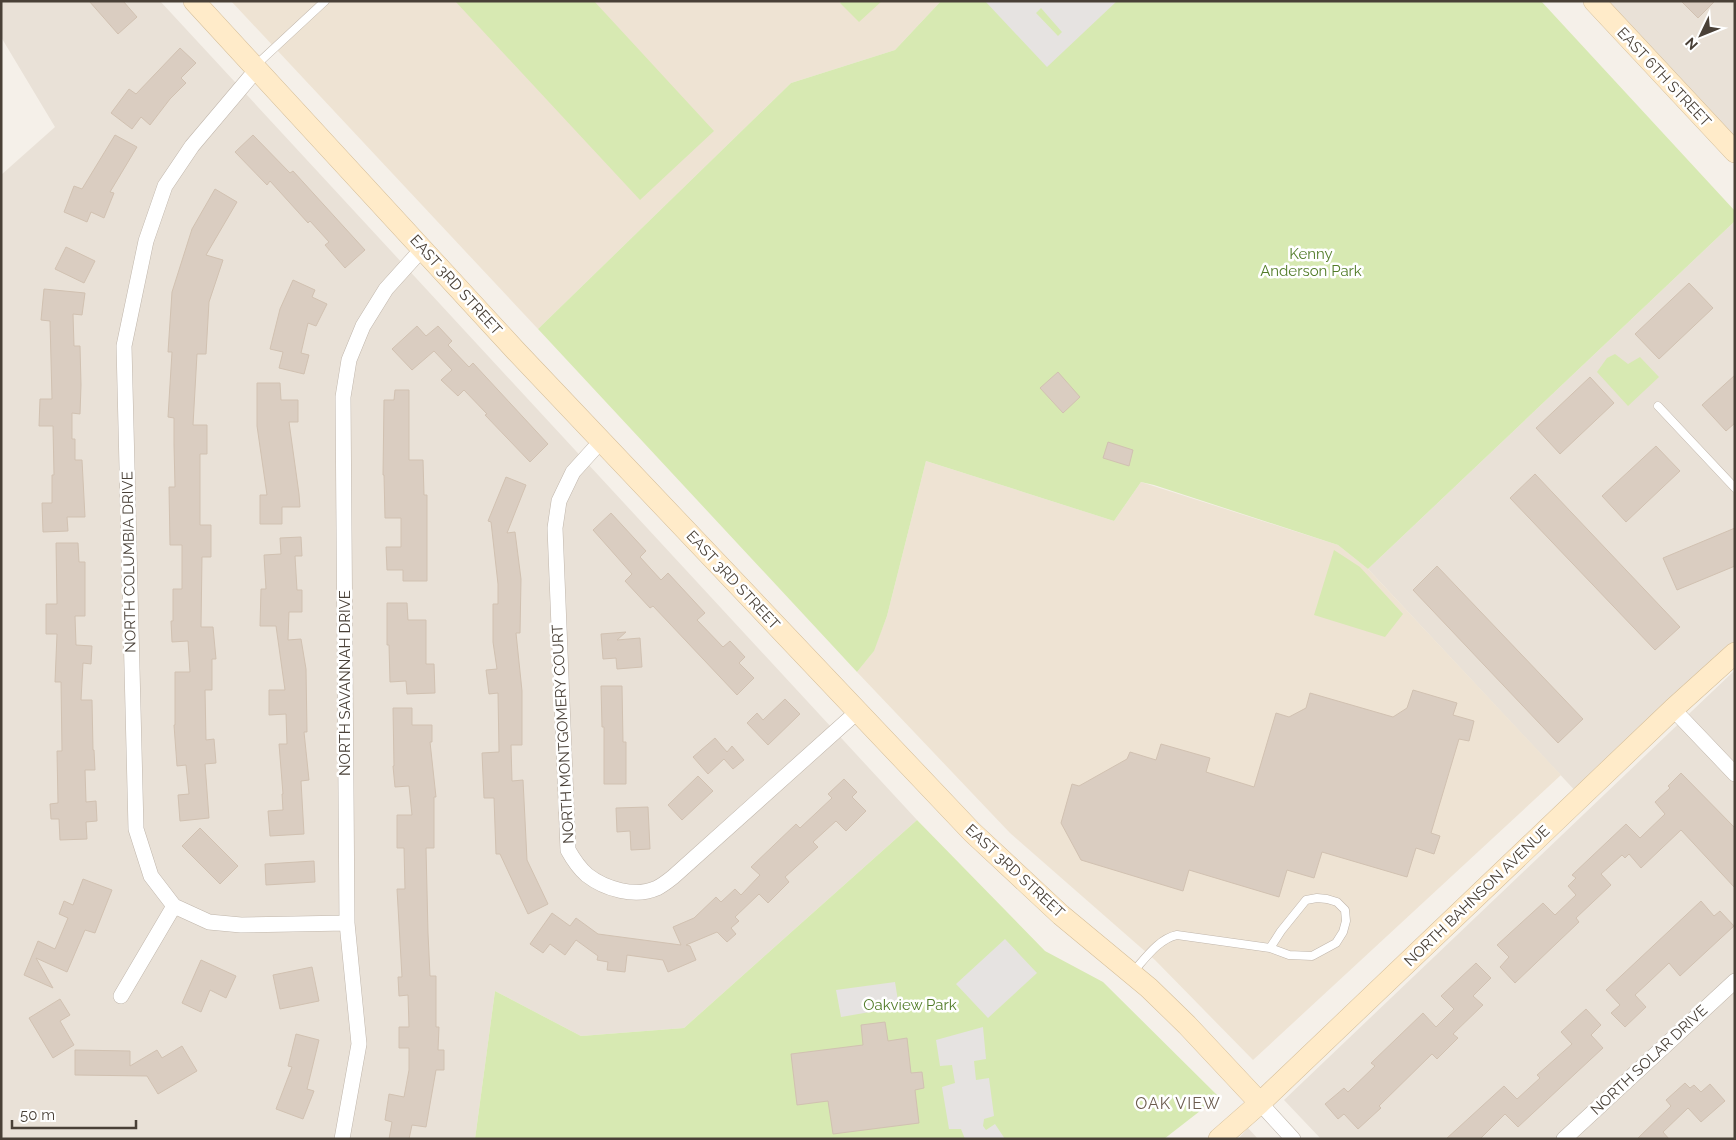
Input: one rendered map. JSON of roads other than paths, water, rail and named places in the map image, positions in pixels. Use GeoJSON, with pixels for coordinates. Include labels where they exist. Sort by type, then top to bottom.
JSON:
{"type":"FeatureCollection","features":[{"type":"Feature","properties":{"kind":"street","name":"EAST 3RD STREET"},"geometry":{"type":"LineString","coordinates":[[194,1],[516,351],[972,832],[1061,916],[1132,973],[1187,1024],[1292,1139]]}},
{"type":"Feature","properties":{"kind":"street","name":"EAST 6TH STREET"},"geometry":{"type":"LineString","coordinates":[[1594,1],[1735,152]]}},
{"type":"Feature","properties":{"kind":"street","name":"NORTH COLUMBIA DRIVE"},"geometry":{"type":"LineString","coordinates":[[256,68],[192,146],[165,186],[146,241],[124,346],[136,829],[151,876],[174,906],[208,922],[241,925],[347,923]]}},
{"type":"Feature","properties":{"kind":"street","name":"NORTH SAVANNAH DRIVE"},"geometry":{"type":"LineString","coordinates":[[342,1139],[359,1044],[347,923],[344,397],[349,360],[363,326],[386,289],[423,248]]}},
{"type":"Feature","properties":{"kind":"street","name":"NORTH MONTGOMERY COURT"},"geometry":{"type":"LineString","coordinates":[[602,440],[573,472],[559,502],[555,528],[568,850],[587,875],[613,889],[645,892],[658,888],[674,877],[857,712]]}},
{"type":"Feature","properties":{"kind":"street","name":"NORTH BAHNSON AVENUE"},"geometry":{"type":"LineString","coordinates":[[1219,1139],[1260,1103],[1673,709],[1735,653]]}},
{"type":"Feature","properties":{"kind":"street"},"geometry":{"type":"LineString","coordinates":[[1673,709],[1735,774]]}},
{"type":"Feature","properties":{"kind":"street"},"geometry":{"type":"LineString","coordinates":[[120,996],[174,906]]}},
{"type":"Feature","properties":{"kind":"street","name":"NORTH SOLAR DRIVE"},"geometry":{"type":"LineString","coordinates":[[1564,1139],[1735,980]]}},
{"type":"Feature","properties":{"kind":"lane"},"geometry":{"type":"LineString","coordinates":[[256,68],[325,1]]}},
{"type":"Feature","properties":{"kind":"lane"},"geometry":{"type":"LineString","coordinates":[[1658,406],[1735,488]]}},
{"type":"Feature","properties":{"kind":"lane"},"geometry":{"type":"LineString","coordinates":[[1132,973],[1161,943],[1170,936],[1177,935],[1270,948],[1289,954],[1312,956],[1336,943],[1343,932],[1346,921],[1345,910],[1337,902],[1327,899],[1306,900],[1270,948]]}},
{"type":"Feature","properties":{"kind":"district","name":"OAK VIEW"},"geometry":{"type":"Point","coordinates":[1178,1103]}},
{"type":"Feature","properties":{"kind":"park label","name":"Kenny Anderson Park"},"geometry":{"type":"Point","coordinates":[1311,262]}},
{"type":"Feature","properties":{"kind":"park label","name":"Oakview Park"},"geometry":{"type":"Point","coordinates":[910,1005]}}]}
